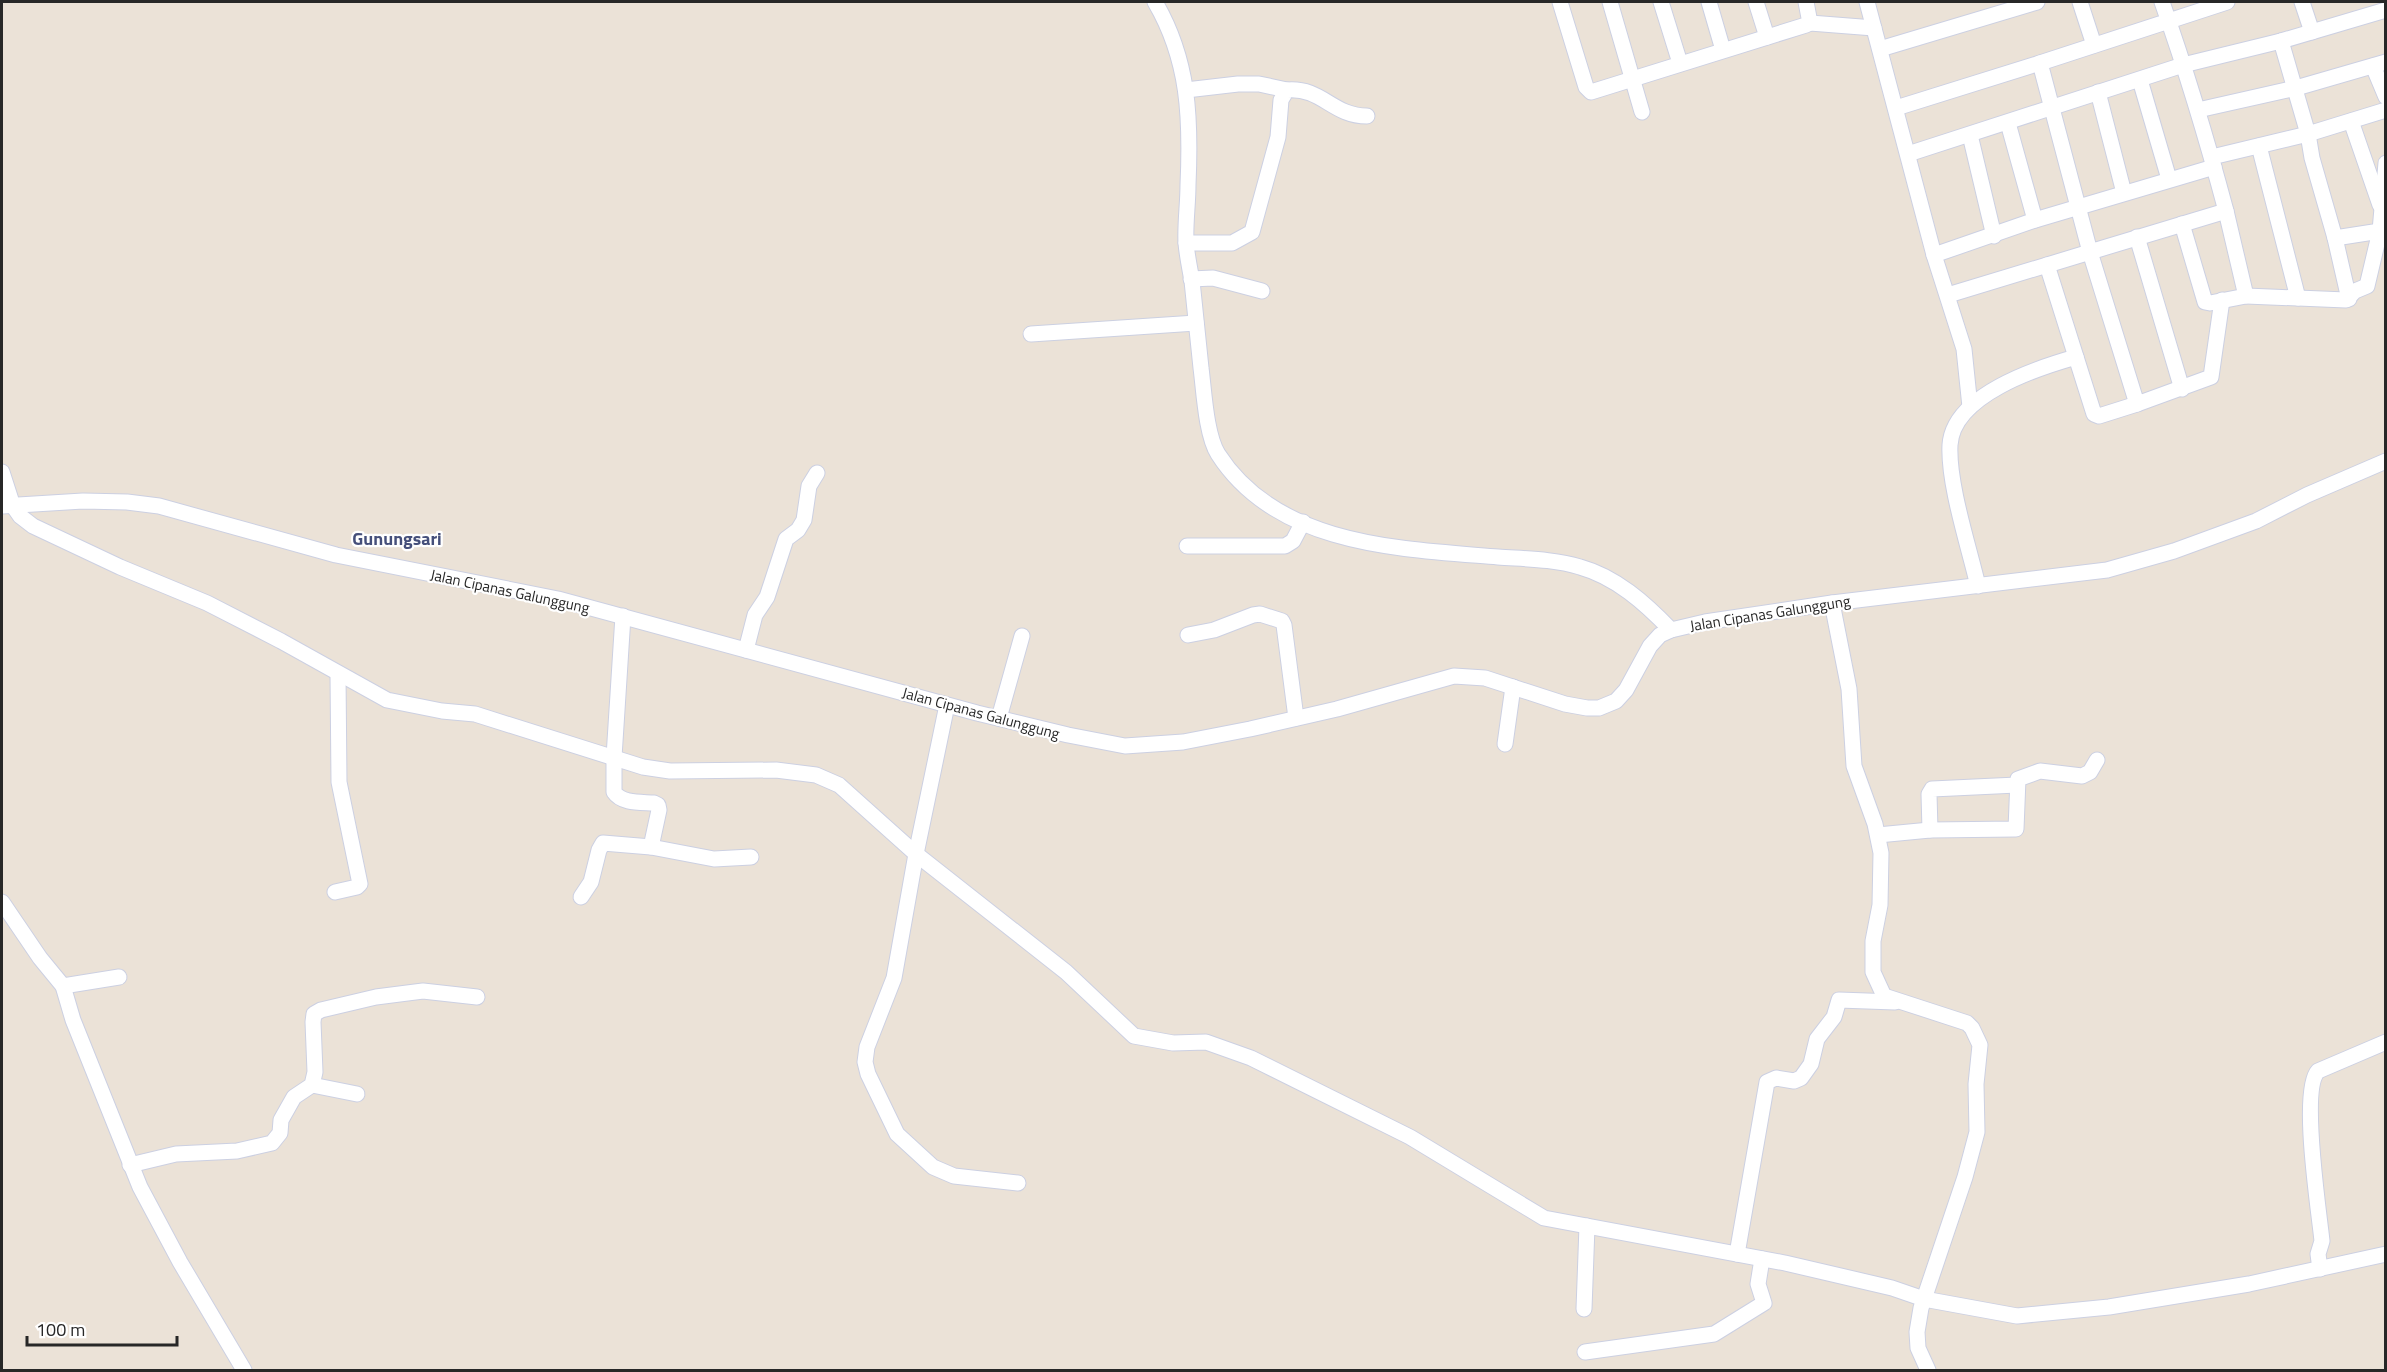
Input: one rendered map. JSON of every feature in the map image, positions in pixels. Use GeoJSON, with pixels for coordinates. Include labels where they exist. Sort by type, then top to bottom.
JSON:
{"type":"FeatureCollection","features":[{"type":"Feature","properties":{"kind":"street"},"geometry":{"type":"LineString","coordinates":[[1155,2],[1169,26],[1179,54],[1188,102],[1189,162],[1186,243],[1207,417],[1216,451],[1236,478],[1271,508],[1331,535],[1411,550],[1556,562],[1581,567],[1628,591],[1650,608],[1671,630]]}},
{"type":"Feature","properties":{"kind":"street"},"geometry":{"type":"LineString","coordinates":[[1560,2],[1588,89],[1594,91],[1810,23],[1874,28]]}},
{"type":"Feature","properties":{"kind":"street"},"geometry":{"type":"LineString","coordinates":[[1610,2],[1642,112]]}},
{"type":"Feature","properties":{"kind":"street"},"geometry":{"type":"LineString","coordinates":[[1661,2],[1680,63]]}},
{"type":"Feature","properties":{"kind":"street"},"geometry":{"type":"LineString","coordinates":[[1708,2],[1723,50]]}},
{"type":"Feature","properties":{"kind":"street"},"geometry":{"type":"LineString","coordinates":[[1756,2],[1767,37]]}},
{"type":"Feature","properties":{"kind":"street"},"geometry":{"type":"LineString","coordinates":[[1806,2],[1810,23]]}},
{"type":"Feature","properties":{"kind":"street"},"geometry":{"type":"LineString","coordinates":[[1867,2],[1934,255],[1964,349],[1970,407]]}},
{"type":"Feature","properties":{"kind":"street"},"geometry":{"type":"LineString","coordinates":[[1880,49],[2037,2]]}},
{"type":"Feature","properties":{"kind":"street"},"geometry":{"type":"LineString","coordinates":[[2080,2],[2094,45]]}},
{"type":"Feature","properties":{"kind":"street"},"geometry":{"type":"LineString","coordinates":[[2162,2],[2213,162],[2246,296]]}},
{"type":"Feature","properties":{"kind":"street"},"geometry":{"type":"LineString","coordinates":[[1896,108],[2227,2]]}},
{"type":"Feature","properties":{"kind":"street"},"geometry":{"type":"LineString","coordinates":[[2302,2],[2312,32]]}},
{"type":"Feature","properties":{"kind":"street"},"geometry":{"type":"LineString","coordinates":[[1908,154],[2183,65],[2384,13]]}},
{"type":"Feature","properties":{"kind":"street"},"geometry":{"type":"LineString","coordinates":[[2281,41],[2296,88],[2349,299]]}},
{"type":"Feature","properties":{"kind":"street"},"geometry":{"type":"LineString","coordinates":[[2040,63],[2090,252],[2137,404]]}},
{"type":"Feature","properties":{"kind":"street"},"geometry":{"type":"LineString","coordinates":[[2198,110],[2296,88],[2379,64],[2385,97]]}},
{"type":"Feature","properties":{"kind":"street"},"geometry":{"type":"LineString","coordinates":[[2140,80],[2169,179]]}},
{"type":"Feature","properties":{"kind":"street"},"geometry":{"type":"LineString","coordinates":[[1186,90],[1238,84],[1258,84],[1287,90],[1303,89],[1347,114],[1367,116]]}},
{"type":"Feature","properties":{"kind":"street"},"geometry":{"type":"LineString","coordinates":[[1186,243],[1232,243],[1252,232],[1278,137],[1281,100],[1287,90]]}},
{"type":"Feature","properties":{"kind":"street"},"geometry":{"type":"LineString","coordinates":[[2098,92],[2124,193]]}},
{"type":"Feature","properties":{"kind":"street"},"geometry":{"type":"LineString","coordinates":[[1934,255],[2035,220],[2169,179],[2259,146],[2308,134],[2385,110]]}},
{"type":"Feature","properties":{"kind":"street"},"geometry":{"type":"LineString","coordinates":[[2351,121],[2382,211]]}},
{"type":"Feature","properties":{"kind":"street"},"geometry":{"type":"LineString","coordinates":[[2008,123],[2035,220]]}},
{"type":"Feature","properties":{"kind":"street"},"geometry":{"type":"LineString","coordinates":[[1970,135],[1994,236]]}},
{"type":"Feature","properties":{"kind":"street"},"geometry":{"type":"LineString","coordinates":[[2259,146],[2298,298]]}},
{"type":"Feature","properties":{"kind":"street"},"geometry":{"type":"LineString","coordinates":[[2182,224],[2203,299],[2210,303],[2246,296],[2349,299],[2355,291],[2367,286],[2380,231],[2385,163]]}},
{"type":"Feature","properties":{"kind":"street"},"geometry":{"type":"LineString","coordinates":[[1948,295],[2226,211]]}},
{"type":"Feature","properties":{"kind":"street"},"geometry":{"type":"LineString","coordinates":[[2335,238],[2380,231]]}},
{"type":"Feature","properties":{"kind":"street"},"geometry":{"type":"LineString","coordinates":[[2137,237],[2182,389]]}},
{"type":"Feature","properties":{"kind":"street"},"geometry":{"type":"LineString","coordinates":[[2047,265],[2094,414],[2099,416],[2211,377],[2222,300]]}},
{"type":"Feature","properties":{"kind":"street"},"geometry":{"type":"LineString","coordinates":[[1191,279],[1213,278],[1262,291]]}},
{"type":"Feature","properties":{"kind":"street"},"geometry":{"type":"LineString","coordinates":[[1031,334],[1196,323]]}},
{"type":"Feature","properties":{"kind":"street"},"geometry":{"type":"LineString","coordinates":[[1978,586],[1954,483],[1950,444],[1955,429],[1970,407],[1997,388],[2024,373],[2076,357]]}},
{"type":"Feature","properties":{"kind":"street","name":"Jalan Cipanas Galunggung"},"geometry":{"type":"LineString","coordinates":[[15,505],[83,501],[127,502],[159,506],[336,555],[558,598],[947,705],[1068,735],[1125,746],[1183,742],[1295,712],[1454,676],[1485,678],[1565,704],[1599,708],[1616,701],[1626,690],[1650,646],[1660,635],[1671,630],[1705,622],[1832,603],[2107,570],[2174,551],[2256,521],[2307,495],[2385,461]]}},
{"type":"Feature","properties":{"kind":"street"},"geometry":{"type":"LineString","coordinates":[[2,472],[20,516],[33,526],[120,567],[207,603],[387,700],[442,711],[475,714],[643,767],[670,771],[776,770],[816,775],[839,785],[916,854],[1066,972],[1134,1036],[1173,1043],[1206,1042],[1251,1058],[1410,1137],[1544,1218],[1762,1259],[1892,1288],[1924,1299],[2018,1316],[2109,1307],[2249,1284],[2319,1262],[2385,1254]]}},
{"type":"Feature","properties":{"kind":"street"},"geometry":{"type":"LineString","coordinates":[[746,650],[756,615],[767,597],[786,539],[798,530],[804,520],[809,486],[817,473]]}},
{"type":"Feature","properties":{"kind":"street"},"geometry":{"type":"LineString","coordinates":[[1186,546],[1285,546],[1293,541],[1303,522]]}},
{"type":"Feature","properties":{"kind":"street"},"geometry":{"type":"LineString","coordinates":[[1832,603],[1849,689],[1854,766],[1878,835],[1881,853],[1880,905],[1873,941],[1873,972],[1884,996],[1967,1023],[1980,1045],[1976,1084],[1977,1132],[1965,1177],[1924,1299],[1917,1332],[1918,1348],[1928,1371]]}},
{"type":"Feature","properties":{"kind":"street"},"geometry":{"type":"LineString","coordinates":[[1188,635],[1214,630],[1257,614],[1282,621],[1295,712]]}},
{"type":"Feature","properties":{"kind":"street"},"geometry":{"type":"LineString","coordinates":[[623,616],[613,787],[617,796],[624,800],[658,805],[659,810],[651,847]]}},
{"type":"Feature","properties":{"kind":"street"},"geometry":{"type":"LineString","coordinates":[[999,718],[1022,636]]}},
{"type":"Feature","properties":{"kind":"street"},"geometry":{"type":"LineString","coordinates":[[335,892],[357,887],[360,884],[339,782],[338,675]]}},
{"type":"Feature","properties":{"kind":"street"},"geometry":{"type":"LineString","coordinates":[[1505,744],[1513,687]]}},
{"type":"Feature","properties":{"kind":"street"},"geometry":{"type":"LineString","coordinates":[[947,705],[916,854],[894,978],[867,1047],[867,1069],[897,1134],[933,1167],[954,1176],[1018,1183]]}},
{"type":"Feature","properties":{"kind":"street"},"geometry":{"type":"LineString","coordinates":[[1878,835],[1930,830],[2016,829],[2019,778],[2034,772],[2082,776],[2090,772],[2097,760]]}},
{"type":"Feature","properties":{"kind":"street"},"geometry":{"type":"LineString","coordinates":[[1930,830],[1929,794],[1932,789],[2017,785]]}},
{"type":"Feature","properties":{"kind":"street"},"geometry":{"type":"LineString","coordinates":[[581,897],[591,882],[603,843],[651,847],[714,859],[751,857]]}},
{"type":"Feature","properties":{"kind":"street"},"geometry":{"type":"LineString","coordinates":[[2,902],[40,958],[63,986],[73,1020],[130,1165],[180,1262],[244,1371]]}},
{"type":"Feature","properties":{"kind":"street"},"geometry":{"type":"LineString","coordinates":[[63,986],[119,977]]}},
{"type":"Feature","properties":{"kind":"street"},"geometry":{"type":"LineString","coordinates":[[130,1165],[176,1154],[237,1151],[272,1143],[280,1133],[281,1120],[294,1097],[312,1085],[315,1072],[314,1014],[321,1010],[423,991],[477,997]]}},
{"type":"Feature","properties":{"kind":"street"},"geometry":{"type":"LineString","coordinates":[[1737,1254],[1767,1082],[1776,1078],[1794,1081],[1801,1078],[1811,1064],[1817,1039],[1834,1017],[1839,1000],[1903,1003]]}},
{"type":"Feature","properties":{"kind":"street"},"geometry":{"type":"LineString","coordinates":[[2319,1262],[2322,1241],[2309,1113],[2313,1079],[2318,1071],[2385,1042]]}},
{"type":"Feature","properties":{"kind":"street"},"geometry":{"type":"LineString","coordinates":[[312,1085],[357,1094]]}},
{"type":"Feature","properties":{"kind":"street"},"geometry":{"type":"LineString","coordinates":[[1584,1309],[1587,1226]]}},
{"type":"Feature","properties":{"kind":"street"},"geometry":{"type":"LineString","coordinates":[[1585,1352],[1645,1342],[1703,1337],[1721,1331],[1764,1303],[1758,1284],[1762,1259]]}},
{"type":"Feature","properties":{"kind":"district","name":"Gunungsari"},"geometry":{"type":"Point","coordinates":[397,538]}}]}
